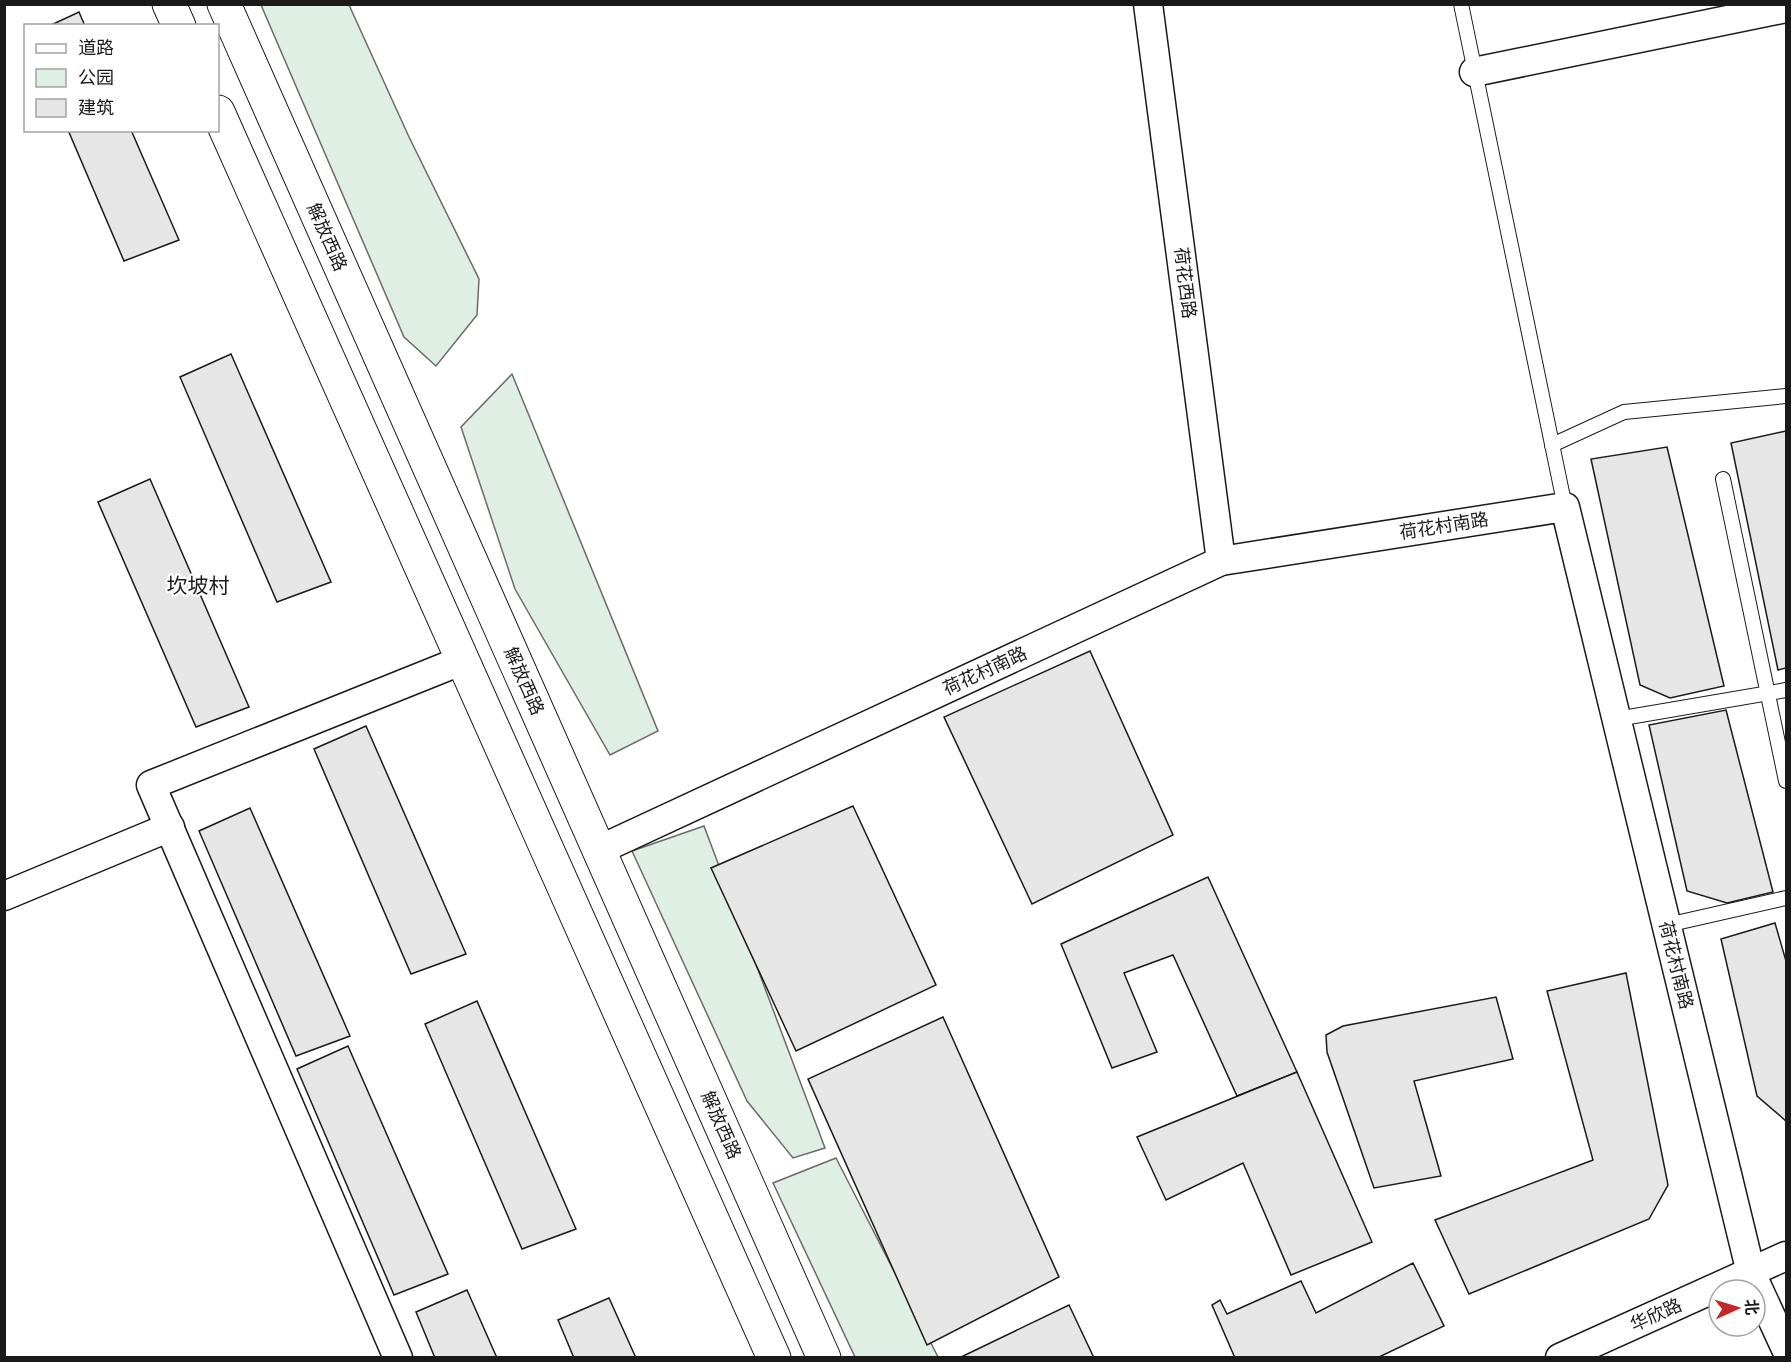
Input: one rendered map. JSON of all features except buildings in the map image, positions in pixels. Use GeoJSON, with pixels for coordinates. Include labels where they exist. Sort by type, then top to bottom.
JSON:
{"type":"FeatureCollection","features":[{"type":"Feature","properties":{"kind":"main road"},"geometry":{"type":"LineString","coordinates":[[169,4],[178,24]]}},
{"type":"Feature","properties":{"kind":"main road","name":"解放西路"},"geometry":{"type":"LineString","coordinates":[[224,4],[824,1358]]}},
{"type":"Feature","properties":{"kind":"main road"},"geometry":{"type":"LineString","coordinates":[[219,114],[774,1358]]}},
{"type":"Feature","properties":{"kind":"street","name":"荷花西路"},"geometry":{"type":"LineString","coordinates":[[1148,4],[1221,561]]}},
{"type":"Feature","properties":{"kind":"street"},"geometry":{"type":"LineString","coordinates":[[1474,72],[1786,8]]}},
{"type":"Feature","properties":{"kind":"street","name":"荷花村南路"},"geometry":{"type":"LineString","coordinates":[[598,850],[1221,561],[1565,507],[1751,1273]]}},
{"type":"Feature","properties":{"kind":"street"},"geometry":{"type":"LineString","coordinates":[[398,1358],[151,785],[463,660]]}},
{"type":"Feature","properties":{"kind":"street"},"geometry":{"type":"LineString","coordinates":[[4,896],[170,827]]}},
{"type":"Feature","properties":{"kind":"street","name":"华欣路"},"geometry":{"type":"LineString","coordinates":[[1560,1358],[1786,1257]]}},
{"type":"Feature","properties":{"kind":"street"},"geometry":{"type":"LineString","coordinates":[[1751,1273],[1786,1349]]}},
{"type":"Feature","properties":{"kind":"lane"},"geometry":{"type":"LineString","coordinates":[[1461,4],[1565,507]]}},
{"type":"Feature","properties":{"kind":"lane"},"geometry":{"type":"LineString","coordinates":[[1552,445],[1624,412],[1786,396]]}},
{"type":"Feature","properties":{"kind":"lane"},"geometry":{"type":"LineString","coordinates":[[1723,478],[1786,781]]}},
{"type":"Feature","properties":{"kind":"lane"},"geometry":{"type":"LineString","coordinates":[[1617,719],[1786,690]]}},
{"type":"Feature","properties":{"kind":"lane"},"geometry":{"type":"LineString","coordinates":[[1667,925],[1786,898]]}},
{"type":"Feature","properties":{"kind":"green space"},"geometry":{"type":"Polygon","coordinates":[[[261,5],[349,5],[409,137],[479,279],[477,315],[436,366],[404,337],[261,5]]]}},
{"type":"Feature","properties":{"kind":"green space"},"geometry":{"type":"Polygon","coordinates":[[[512,374],[658,731],[610,755],[515,589],[461,427],[512,374]]]}},
{"type":"Feature","properties":{"kind":"green space"},"geometry":{"type":"Polygon","coordinates":[[[704,826],[825,1148],[793,1158],[747,1101],[632,851],[704,826]]]}},
{"type":"Feature","properties":{"kind":"green space"},"geometry":{"type":"Polygon","coordinates":[[[836,1158],[938,1357],[855,1357],[773,1183],[836,1158]]]}},
{"type":"Feature","properties":{"kind":"district","name":"坎坡村"},"geometry":{"type":"Point","coordinates":[198,586]}}]}
